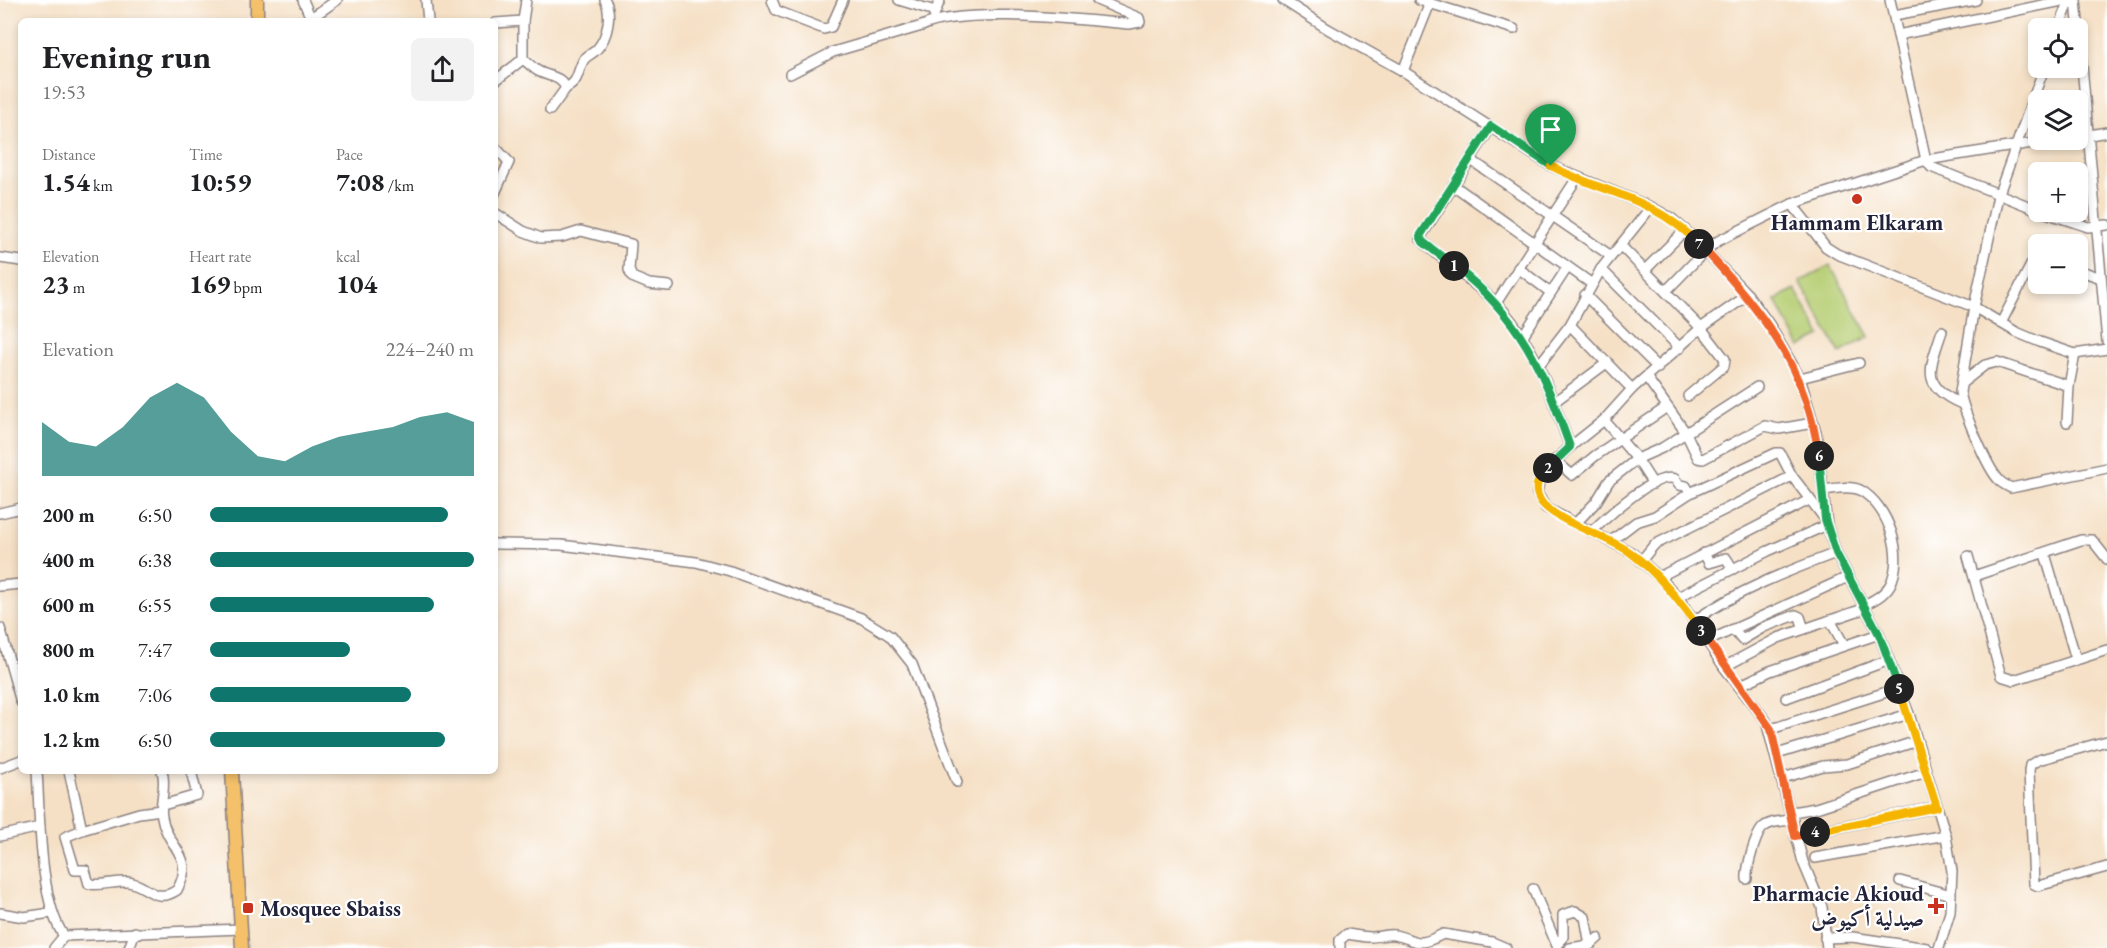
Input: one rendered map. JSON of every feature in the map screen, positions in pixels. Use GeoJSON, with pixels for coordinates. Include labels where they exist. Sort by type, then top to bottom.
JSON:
{"type":"FeatureCollection","features":[{"type":"Feature","properties":{"kind":"main road"},"geometry":{"type":"LineString","coordinates":[[257,0],[257,18]]}},
{"type":"Feature","properties":{"kind":"main road"},"geometry":{"type":"LineString","coordinates":[[231,774],[242,948]]}},
{"type":"Feature","properties":{"kind":"street"},"geometry":{"type":"LineString","coordinates":[[303,0],[310,18]]}},
{"type":"Feature","properties":{"kind":"street"},"geometry":{"type":"LineString","coordinates":[[314,18],[337,0]]}},
{"type":"Feature","properties":{"kind":"street"},"geometry":{"type":"LineString","coordinates":[[426,0],[428,18]]}},
{"type":"Feature","properties":{"kind":"street"},"geometry":{"type":"LineString","coordinates":[[523,59],[523,21],[526,0]]}},
{"type":"Feature","properties":{"kind":"street"},"geometry":{"type":"LineString","coordinates":[[550,110],[566,88],[577,79],[584,59],[597,49],[603,38],[609,18],[605,0]]}},
{"type":"Feature","properties":{"kind":"street"},"geometry":{"type":"LineString","coordinates":[[772,0],[776,10],[824,29],[831,27],[843,0]]}},
{"type":"Feature","properties":{"kind":"street"},"geometry":{"type":"LineString","coordinates":[[899,0],[934,16],[1129,24],[1140,22],[1139,18],[1097,0]]}},
{"type":"Feature","properties":{"kind":"street"},"geometry":{"type":"LineString","coordinates":[[790,74],[833,52],[922,26],[934,16],[940,0]]}},
{"type":"Feature","properties":{"kind":"street"},"geometry":{"type":"LineString","coordinates":[[1283,0],[1328,29],[1403,71],[1551,166],[1577,178],[1621,193],[1671,218],[1748,296],[1769,324],[1800,378],[1813,423],[1826,522],[1836,553],[1879,634],[1909,714],[1946,835],[1952,871],[1950,912],[1939,948]]}},
{"type":"Feature","properties":{"kind":"street"},"geometry":{"type":"LineString","coordinates":[[1419,0],[1514,29]]}},
{"type":"Feature","properties":{"kind":"street"},"geometry":{"type":"LineString","coordinates":[[1890,0],[1926,160],[1931,167],[2028,206]]}},
{"type":"Feature","properties":{"kind":"street"},"geometry":{"type":"LineString","coordinates":[[1894,15],[1976,0]]}},
{"type":"Feature","properties":{"kind":"street"},"geometry":{"type":"LineString","coordinates":[[1898,35],[2069,0]]}},
{"type":"Feature","properties":{"kind":"street"},"geometry":{"type":"LineString","coordinates":[[2063,18],[2069,0]]}},
{"type":"Feature","properties":{"kind":"street"},"geometry":{"type":"LineString","coordinates":[[2076,0],[2107,341]]}},
{"type":"Feature","properties":{"kind":"street"},"geometry":{"type":"LineString","coordinates":[[1403,71],[1430,3]]}},
{"type":"Feature","properties":{"kind":"street"},"geometry":{"type":"LineString","coordinates":[[498,23],[523,21]]}},
{"type":"Feature","properties":{"kind":"street"},"geometry":{"type":"LineString","coordinates":[[523,59],[540,72],[556,77],[566,88]]}},
{"type":"Feature","properties":{"kind":"street"},"geometry":{"type":"LineString","coordinates":[[498,79],[523,59]]}},
{"type":"Feature","properties":{"kind":"street"},"geometry":{"type":"LineString","coordinates":[[2040,78],[1998,196],[1974,307],[1962,383],[1962,404],[1968,423],[1998,480],[2012,488],[2107,468]]}},
{"type":"Feature","properties":{"kind":"street"},"geometry":{"type":"LineString","coordinates":[[1491,126],[1421,234],[1421,240],[1496,303],[1522,336],[1539,364],[1570,447]]}},
{"type":"Feature","properties":{"kind":"street"},"geometry":{"type":"LineString","coordinates":[[2089,135],[2107,132]]}},
{"type":"Feature","properties":{"kind":"street"},"geometry":{"type":"LineString","coordinates":[[1666,291],[1705,250],[1792,204],[1926,160],[2028,143]]}},
{"type":"Feature","properties":{"kind":"street"},"geometry":{"type":"LineString","coordinates":[[498,150],[509,162],[498,186]]}},
{"type":"Feature","properties":{"kind":"street"},"geometry":{"type":"LineString","coordinates":[[1471,160],[1611,256]]}},
{"type":"Feature","properties":{"kind":"street"},"geometry":{"type":"LineString","coordinates":[[1496,303],[1577,178]]}},
{"type":"Feature","properties":{"kind":"street"},"geometry":{"type":"LineString","coordinates":[[1454,185],[1592,284]]}},
{"type":"Feature","properties":{"kind":"street"},"geometry":{"type":"LineString","coordinates":[[1792,204],[1826,247],[1837,254],[1974,307],[2001,323],[2075,354],[2107,349]]}},
{"type":"Feature","properties":{"kind":"street"},"geometry":{"type":"LineString","coordinates":[[1539,364],[1570,325],[1601,269],[1651,207]]}},
{"type":"Feature","properties":{"kind":"street"},"geometry":{"type":"LineString","coordinates":[[498,215],[523,231],[540,238],[562,237],[581,231],[631,244],[629,270],[632,277],[649,284],[669,286]]}},
{"type":"Feature","properties":{"kind":"street"},"geometry":{"type":"LineString","coordinates":[[2073,222],[2088,227],[2107,225]]}},
{"type":"Feature","properties":{"kind":"street"},"geometry":{"type":"LineString","coordinates":[[1645,270],[1685,230]]}},
{"type":"Feature","properties":{"kind":"street"},"geometry":{"type":"LineString","coordinates":[[1621,246],[1701,328],[1726,362],[1688,396]]}},
{"type":"Feature","properties":{"kind":"street"},"geometry":{"type":"LineString","coordinates":[[0,258],[18,261]]}},
{"type":"Feature","properties":{"kind":"street"},"geometry":{"type":"LineString","coordinates":[[1518,268],[1550,292]]}},
{"type":"Feature","properties":{"kind":"street"},"geometry":{"type":"LineString","coordinates":[[1522,336],[1567,268]]}},
{"type":"Feature","properties":{"kind":"street"},"geometry":{"type":"LineString","coordinates":[[1601,269],[1680,348]]}},
{"type":"Feature","properties":{"kind":"street"},"geometry":{"type":"LineString","coordinates":[[2001,323],[2028,271]]}},
{"type":"Feature","properties":{"kind":"street"},"geometry":{"type":"LineString","coordinates":[[2088,273],[2101,278]]}},
{"type":"Feature","properties":{"kind":"street"},"geometry":{"type":"LineString","coordinates":[[1585,295],[1658,368]]}},
{"type":"Feature","properties":{"kind":"street"},"geometry":{"type":"LineString","coordinates":[[1748,296],[1701,328],[1632,389],[1604,420],[1555,460],[1540,475],[1536,493],[1546,508],[1611,541],[1641,561],[1659,577],[1678,597],[1724,667],[1771,729],[1795,836],[1822,908],[1826,943],[1852,937],[1927,948]]}},
{"type":"Feature","properties":{"kind":"street"},"geometry":{"type":"LineString","coordinates":[[1570,325],[1632,389]]}},
{"type":"Feature","properties":{"kind":"street"},"geometry":{"type":"LineString","coordinates":[[1942,331],[1932,362],[1933,385],[1943,396],[1962,404]]}},
{"type":"Feature","properties":{"kind":"street"},"geometry":{"type":"LineString","coordinates":[[2067,422],[2069,386],[2075,354]]}},
{"type":"Feature","properties":{"kind":"street"},"geometry":{"type":"LineString","coordinates":[[1554,402],[1608,362]]}},
{"type":"Feature","properties":{"kind":"street"},"geometry":{"type":"LineString","coordinates":[[1962,383],[1985,365],[1997,362],[2069,386]]}},
{"type":"Feature","properties":{"kind":"street"},"geometry":{"type":"LineString","coordinates":[[1800,378],[1859,363]]}},
{"type":"Feature","properties":{"kind":"street"},"geometry":{"type":"LineString","coordinates":[[1647,378],[1686,433],[1698,458],[1703,459],[1765,426],[1779,429],[1813,423]]}},
{"type":"Feature","properties":{"kind":"street"},"geometry":{"type":"LineString","coordinates":[[1575,524],[1596,502],[1610,481],[1637,459],[1716,416],[1757,387]]}},
{"type":"Feature","properties":{"kind":"street"},"geometry":{"type":"LineString","coordinates":[[1555,460],[1572,475],[1667,407]]}},
{"type":"Feature","properties":{"kind":"street"},"geometry":{"type":"LineString","coordinates":[[1604,420],[1637,459],[1653,484]]}},
{"type":"Feature","properties":{"kind":"street"},"geometry":{"type":"LineString","coordinates":[[1611,541],[1636,522],[1654,516],[1690,493],[1776,453],[1780,453],[1792,476],[1826,522]]}},
{"type":"Feature","properties":{"kind":"street"},"geometry":{"type":"LineString","coordinates":[[1641,561],[1654,545],[1792,476]]}},
{"type":"Feature","properties":{"kind":"street"},"geometry":{"type":"LineString","coordinates":[[1591,532],[1621,504],[1653,484],[1673,477],[1690,493]]}},
{"type":"Feature","properties":{"kind":"street"},"geometry":{"type":"LineString","coordinates":[[1724,667],[1761,645],[1865,607],[1889,586],[1895,553],[1889,524],[1860,491],[1851,488],[1823,490]]}},
{"type":"Feature","properties":{"kind":"street"},"geometry":{"type":"LineString","coordinates":[[1659,577],[1809,500]]}},
{"type":"Feature","properties":{"kind":"street"},"geometry":{"type":"LineString","coordinates":[[0,513],[18,509]]}},
{"type":"Feature","properties":{"kind":"street"},"geometry":{"type":"LineString","coordinates":[[1678,597],[1826,522]]}},
{"type":"Feature","properties":{"kind":"street"},"geometry":{"type":"LineString","coordinates":[[1974,576],[2081,540],[2092,540],[2107,560]]}},
{"type":"Feature","properties":{"kind":"street"},"geometry":{"type":"LineString","coordinates":[[498,544],[561,545],[696,562],[730,571],[876,626],[902,649],[912,664],[957,782]]}},
{"type":"Feature","properties":{"kind":"street"},"geometry":{"type":"LineString","coordinates":[[1704,553],[1709,563],[1726,558],[1733,569]]}},
{"type":"Feature","properties":{"kind":"street"},"geometry":{"type":"LineString","coordinates":[[1694,621],[1747,591],[1793,569],[1836,553]]}},
{"type":"Feature","properties":{"kind":"street"},"geometry":{"type":"LineString","coordinates":[[2044,554],[2076,658]]}},
{"type":"Feature","properties":{"kind":"street"},"geometry":{"type":"LineString","coordinates":[[1968,556],[2001,676],[2014,680],[2076,658],[2107,650]]}},
{"type":"Feature","properties":{"kind":"street"},"geometry":{"type":"LineString","coordinates":[[1708,641],[1848,577]]}},
{"type":"Feature","properties":{"kind":"street"},"geometry":{"type":"LineString","coordinates":[[0,586],[18,584]]}},
{"type":"Feature","properties":{"kind":"street"},"geometry":{"type":"LineString","coordinates":[[1733,629],[1742,640],[1764,627],[1796,615],[1800,617],[1804,629]]}},
{"type":"Feature","properties":{"kind":"street"},"geometry":{"type":"LineString","coordinates":[[1830,620],[1844,645]]}},
{"type":"Feature","properties":{"kind":"street"},"geometry":{"type":"LineString","coordinates":[[0,628],[18,691]]}},
{"type":"Feature","properties":{"kind":"street"},"geometry":{"type":"LineString","coordinates":[[1738,686],[1770,671],[1879,634]]}},
{"type":"Feature","properties":{"kind":"street"},"geometry":{"type":"LineString","coordinates":[[1786,698],[1889,660]]}},
{"type":"Feature","properties":{"kind":"street"},"geometry":{"type":"LineString","coordinates":[[1771,729],[1899,688]]}},
{"type":"Feature","properties":{"kind":"street"},"geometry":{"type":"LineString","coordinates":[[1777,754],[1909,714]]}},
{"type":"Feature","properties":{"kind":"street"},"geometry":{"type":"LineString","coordinates":[[1783,778],[1823,766],[1847,764],[1917,741]]}},
{"type":"Feature","properties":{"kind":"street"},"geometry":{"type":"LineString","coordinates":[[2107,741],[2038,760],[2030,765],[2029,771],[2034,884],[2038,886],[2107,867]]}},
{"type":"Feature","properties":{"kind":"street"},"geometry":{"type":"LineString","coordinates":[[0,768],[18,761]]}},
{"type":"Feature","properties":{"kind":"street"},"geometry":{"type":"LineString","coordinates":[[1747,879],[1748,866],[1761,829],[1792,816],[1926,772]]}},
{"type":"Feature","properties":{"kind":"street"},"geometry":{"type":"LineString","coordinates":[[37,774],[40,827],[51,913],[64,936]]}},
{"type":"Feature","properties":{"kind":"street"},"geometry":{"type":"LineString","coordinates":[[70,774],[82,830]]}},
{"type":"Feature","properties":{"kind":"street"},"geometry":{"type":"LineString","coordinates":[[162,774],[165,790],[162,808],[165,834],[180,852],[185,867],[182,881],[172,893],[153,894],[131,882],[89,884],[85,870],[74,869],[65,839],[66,835],[162,808],[197,795],[192,774]]}},
{"type":"Feature","properties":{"kind":"street"},"geometry":{"type":"LineString","coordinates":[[1795,836],[1937,807]]}},
{"type":"Feature","properties":{"kind":"street"},"geometry":{"type":"LineString","coordinates":[[0,836],[40,827]]}},
{"type":"Feature","properties":{"kind":"street"},"geometry":{"type":"LineString","coordinates":[[1815,858],[1946,835]]}},
{"type":"Feature","properties":{"kind":"street"},"geometry":{"type":"LineString","coordinates":[[1900,881],[1951,895]]}},
{"type":"Feature","properties":{"kind":"street"},"geometry":{"type":"LineString","coordinates":[[1533,889],[1558,946]]}},
{"type":"Feature","properties":{"kind":"street"},"geometry":{"type":"LineString","coordinates":[[1558,946],[1564,929],[1563,915],[1575,911],[1585,917],[1590,945]]}},
{"type":"Feature","properties":{"kind":"street"},"geometry":{"type":"LineString","coordinates":[[0,913],[24,917],[51,913]]}},
{"type":"Feature","properties":{"kind":"street"},"geometry":{"type":"LineString","coordinates":[[54,948],[64,936],[241,929]]}},
{"type":"Feature","properties":{"kind":"street"},"geometry":{"type":"LineString","coordinates":[[129,948],[135,933]]}},
{"type":"Feature","properties":{"kind":"street"},"geometry":{"type":"LineString","coordinates":[[1340,948],[1340,940],[1347,934],[1369,937],[1394,935],[1406,941],[1425,943],[1432,942],[1443,934],[1506,948]]}},
{"type":"Feature","properties":{"kind":"street"},"geometry":{"type":"LineString","coordinates":[[1570,948],[1590,945],[1598,938]]}},
{"type":"Feature","properties":{"kind":"green space"},"geometry":{"type":"Polygon","coordinates":[[[1830,265],[1869,337],[1840,353],[1800,282],[1830,265]]]}},
{"type":"Feature","properties":{"kind":"green space"},"geometry":{"type":"Polygon","coordinates":[[[1795,289],[1821,336],[1800,347],[1775,300],[1795,289]]]}},
{"type":"Feature","properties":{"kind":"place","name":"Hammam Elkaram"},"geometry":{"type":"Point","coordinates":[1857,199]}},
{"type":"Feature","properties":{"kind":"place","name":"Pharmacie Akioud صيدلية أكيوض"},"geometry":{"type":"Point","coordinates":[1936,906]}},
{"type":"Feature","properties":{"kind":"place","name":"Mosquee Sbaiss"},"geometry":{"type":"Point","coordinates":[248,908]}},
{"type":"Feature","properties":{"kind":"route"},"geometry":{"type":"LineString","coordinates":[[1491,126],[1551,166],[1577,178],[1621,193],[1671,218],[1748,296],[1769,324],[1800,378],[1815,432],[1825,519],[1836,553],[1879,634],[1909,714],[1937,807],[1795,836],[1792,812],[1771,729],[1724,667],[1678,597],[1630,552],[1546,508],[1540,501],[1536,493],[1540,475],[1570,447],[1539,364],[1522,336],[1496,303],[1420,238],[1491,126]]}}]}
